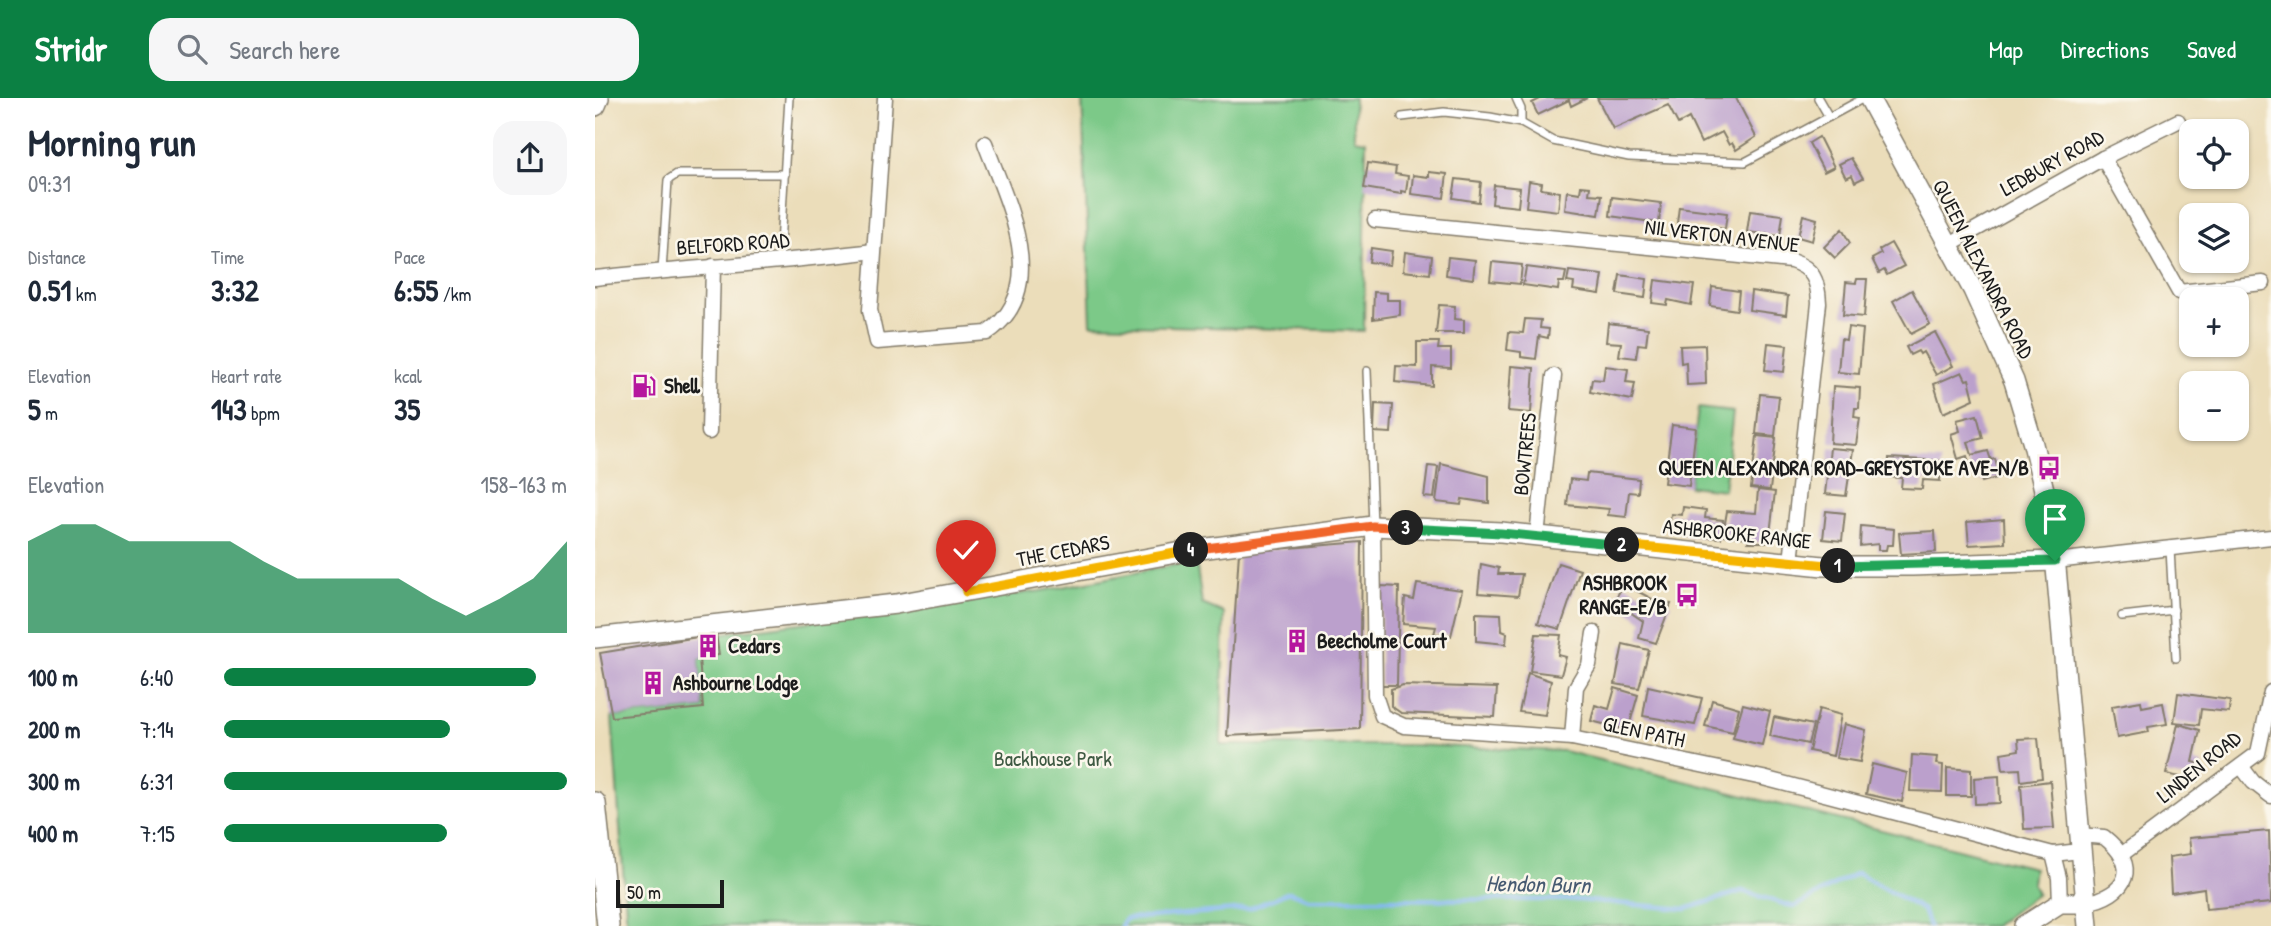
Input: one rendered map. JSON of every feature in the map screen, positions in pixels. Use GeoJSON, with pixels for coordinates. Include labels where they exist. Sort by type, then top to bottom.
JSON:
{"type":"FeatureCollection","features":[{"type":"Feature","properties":{"kind":"main road"},"geometry":{"type":"LineString","coordinates":[[595,105],[598,98]]}},
{"type":"Feature","properties":{"kind":"main road"},"geometry":{"type":"LineString","coordinates":[[595,803],[608,926]]}},
{"type":"Feature","properties":{"kind":"street"},"geometry":{"type":"LineString","coordinates":[[885,98],[870,310],[877,342],[988,334],[1002,324],[1010,310],[1020,288],[1021,268],[1016,229],[985,143]]}},
{"type":"Feature","properties":{"kind":"street","name":"QUEEN ALEXANDRA ROAD"},"geometry":{"type":"LineString","coordinates":[[1866,98],[1973,290],[2014,381],[2052,523],[2088,926]]}},
{"type":"Feature","properties":{"kind":"street","name":"LEDBURY ROAD"},"geometry":{"type":"LineString","coordinates":[[1948,245],[2103,158],[2178,121]]}},
{"type":"Feature","properties":{"kind":"street"},"geometry":{"type":"LineString","coordinates":[[2103,158],[2179,292],[2263,283]]}},
{"type":"Feature","properties":{"kind":"street","name":"NILVERTON AVENUE"},"geometry":{"type":"LineString","coordinates":[[1375,220],[1791,261],[1812,272],[1819,287],[1819,303],[1791,562]]}},
{"type":"Feature","properties":{"kind":"street","name":"BELFORD ROAD"},"geometry":{"type":"LineString","coordinates":[[595,278],[713,266],[779,263],[873,251]]}},
{"type":"Feature","properties":{"kind":"street"},"geometry":{"type":"LineString","coordinates":[[709,432],[713,266]]}},
{"type":"Feature","properties":{"kind":"street","name":"BOWTREES"},"geometry":{"type":"LineString","coordinates":[[1538,536],[1554,376]]}},
{"type":"Feature","properties":{"kind":"street","name":"ASHBROOKE RANGE"},"geometry":{"type":"LineString","coordinates":[[1373,526],[1538,536],[1791,562],[1912,566],[2055,561]]}},
{"type":"Feature","properties":{"kind":"street","name":"THE CEDARS"},"geometry":{"type":"LineString","coordinates":[[595,639],[896,604],[1193,550],[1373,526]]}},
{"type":"Feature","properties":{"kind":"street","name":"GLEN PATH"},"geometry":{"type":"LineString","coordinates":[[1373,526],[1375,695],[1382,716],[1404,726],[1572,738],[1763,778],[2053,853],[2104,837],[2121,855]]}},
{"type":"Feature","properties":{"kind":"street"},"geometry":{"type":"LineString","coordinates":[[2055,561],[2271,537]]}},
{"type":"Feature","properties":{"kind":"street"},"geometry":{"type":"LineString","coordinates":[[1572,738],[1576,687],[1589,665],[1594,633]]}},
{"type":"Feature","properties":{"kind":"street","name":"LINDEN ROAD"},"geometry":{"type":"LineString","coordinates":[[2121,855],[2258,752],[2271,692]]}},
{"type":"Feature","properties":{"kind":"street"},"geometry":{"type":"LineString","coordinates":[[2241,766],[2253,782],[2271,796]]}},
{"type":"Feature","properties":{"kind":"street"},"geometry":{"type":"LineString","coordinates":[[2053,853],[2059,878],[2060,902]]}},
{"type":"Feature","properties":{"kind":"street"},"geometry":{"type":"LineString","coordinates":[[2024,926],[2060,902],[2085,903],[2106,899],[2117,892],[2126,872],[2121,855]]}},
{"type":"Feature","properties":{"kind":"lane"},"geometry":{"type":"LineString","coordinates":[[779,263],[789,98]]}},
{"type":"Feature","properties":{"kind":"lane"},"geometry":{"type":"LineString","coordinates":[[1516,98],[1521,108],[1521,123]]}},
{"type":"Feature","properties":{"kind":"lane"},"geometry":{"type":"LineString","coordinates":[[1818,98],[1829,117]]}},
{"type":"Feature","properties":{"kind":"lane"},"geometry":{"type":"LineString","coordinates":[[1402,117],[1444,112],[1521,123],[1553,141],[1629,156],[1745,162],[1866,98]]}},
{"type":"Feature","properties":{"kind":"lane"},"geometry":{"type":"LineString","coordinates":[[661,271],[668,180],[677,174],[785,174]]}},
{"type":"Feature","properties":{"kind":"lane"},"geometry":{"type":"LineString","coordinates":[[1367,370],[1373,526]]}},
{"type":"Feature","properties":{"kind":"lane"},"geometry":{"type":"LineString","coordinates":[[2170,548],[2176,658]]}},
{"type":"Feature","properties":{"kind":"lane"},"geometry":{"type":"LineString","coordinates":[[2122,616],[2174,610]]}},
{"type":"Feature","properties":{"kind":"green space"},"geometry":{"type":"Polygon","coordinates":[[[1082,98],[1354,98],[1354,139],[1366,141],[1364,331],[1091,324],[1082,98]]]}},
{"type":"Feature","properties":{"kind":"green space"},"geometry":{"type":"Polygon","coordinates":[[[1698,408],[1733,412],[1724,490],[1689,486],[1698,408]]]}},
{"type":"Feature","properties":{"kind":"green space","name":"Backhouse Park"},"geometry":{"type":"Polygon","coordinates":[[[1196,561],[1202,604],[1224,613],[1221,745],[1411,745],[1564,751],[2034,868],[2032,883],[2037,894],[1994,926],[627,926],[612,717],[703,708],[699,658],[719,655],[716,634],[1041,591],[1196,561]]]}},
{"type":"Feature","properties":{"kind":"building"},"geometry":{"type":"Polygon","coordinates":[[[1542,98],[1587,98],[1571,106],[1569,100],[1538,115],[1532,103],[1542,98]]]}},
{"type":"Feature","properties":{"kind":"building"},"geometry":{"type":"Polygon","coordinates":[[[1597,98],[1736,98],[1756,137],[1736,150],[1732,143],[1729,145],[1722,132],[1701,143],[1689,118],[1678,124],[1668,105],[1613,129],[1597,98]]]}},
{"type":"Feature","properties":{"kind":"building"},"geometry":{"type":"Polygon","coordinates":[[[1819,137],[1834,167],[1824,172],[1809,143],[1819,137]]]}},
{"type":"Feature","properties":{"kind":"building"},"geometry":{"type":"Polygon","coordinates":[[[1851,158],[1863,178],[1855,182],[1852,175],[1846,178],[1839,164],[1851,158]]]}},
{"type":"Feature","properties":{"kind":"building"},"geometry":{"type":"Polygon","coordinates":[[[1368,163],[1396,167],[1395,174],[1408,176],[1406,192],[1401,191],[1401,194],[1364,188],[1368,163]]]}},
{"type":"Feature","properties":{"kind":"building"},"geometry":{"type":"Polygon","coordinates":[[[1429,172],[1447,174],[1444,198],[1411,194],[1413,175],[1429,177],[1429,172]]]}},
{"type":"Feature","properties":{"kind":"building"},"geometry":{"type":"Polygon","coordinates":[[[1456,179],[1481,182],[1479,202],[1453,198],[1456,179]]]}},
{"type":"Feature","properties":{"kind":"building"},"geometry":{"type":"Polygon","coordinates":[[[1529,181],[1542,183],[1541,189],[1560,192],[1558,211],[1526,207],[1529,181]]]}},
{"type":"Feature","properties":{"kind":"building"},"geometry":{"type":"Polygon","coordinates":[[[1494,185],[1520,188],[1518,207],[1492,204],[1494,185]]]}},
{"type":"Feature","properties":{"kind":"building"},"geometry":{"type":"Polygon","coordinates":[[[1581,186],[1590,187],[1589,194],[1602,195],[1599,215],[1565,210],[1567,191],[1580,193],[1581,186]]]}},
{"type":"Feature","properties":{"kind":"building"},"geometry":{"type":"Polygon","coordinates":[[[1612,197],[1661,203],[1659,223],[1610,216],[1612,197]]]}},
{"type":"Feature","properties":{"kind":"building"},"geometry":{"type":"Polygon","coordinates":[[[1679,207],[1727,213],[1725,229],[1677,223],[1679,207]]]}},
{"type":"Feature","properties":{"kind":"building"},"geometry":{"type":"Polygon","coordinates":[[[1750,211],[1783,215],[1780,236],[1747,232],[1750,211]]]}},
{"type":"Feature","properties":{"kind":"building"},"geometry":{"type":"Polygon","coordinates":[[[1803,215],[1817,219],[1812,241],[1798,237],[1803,215]]]}},
{"type":"Feature","properties":{"kind":"building"},"geometry":{"type":"Polygon","coordinates":[[[1842,229],[1850,243],[1835,258],[1824,247],[1842,229]]]}},
{"type":"Feature","properties":{"kind":"building"},"geometry":{"type":"Polygon","coordinates":[[[1891,243],[1904,266],[1887,275],[1884,270],[1879,273],[1872,259],[1881,254],[1879,250],[1891,243]]]}},
{"type":"Feature","properties":{"kind":"building"},"geometry":{"type":"Polygon","coordinates":[[[1371,248],[1392,251],[1390,265],[1369,262],[1371,248]]]}},
{"type":"Feature","properties":{"kind":"building"},"geometry":{"type":"Polygon","coordinates":[[[1405,252],[1432,256],[1430,274],[1403,271],[1405,252]]]}},
{"type":"Feature","properties":{"kind":"building"},"geometry":{"type":"Polygon","coordinates":[[[1448,257],[1475,260],[1473,279],[1446,275],[1448,257]]]}},
{"type":"Feature","properties":{"kind":"building"},"geometry":{"type":"Polygon","coordinates":[[[1492,262],[1522,265],[1520,284],[1490,281],[1492,262]]]}},
{"type":"Feature","properties":{"kind":"building"},"geometry":{"type":"Polygon","coordinates":[[[1526,267],[1566,272],[1564,282],[1559,282],[1558,290],[1523,285],[1526,267]]]}},
{"type":"Feature","properties":{"kind":"building"},"geometry":{"type":"Polygon","coordinates":[[[1569,271],[1603,275],[1600,294],[1573,290],[1574,283],[1567,282],[1569,271]]]}},
{"type":"Feature","properties":{"kind":"building"},"geometry":{"type":"Polygon","coordinates":[[[1620,275],[1647,279],[1645,298],[1617,294],[1620,275]]]}},
{"type":"Feature","properties":{"kind":"building"},"geometry":{"type":"Polygon","coordinates":[[[1857,279],[1867,279],[1864,317],[1843,315],[1846,282],[1856,283],[1857,279]]]}},
{"type":"Feature","properties":{"kind":"building"},"geometry":{"type":"Polygon","coordinates":[[[1655,280],[1694,285],[1691,305],[1668,300],[1667,305],[1652,303],[1655,280]]]}},
{"type":"Feature","properties":{"kind":"building"},"geometry":{"type":"Polygon","coordinates":[[[1712,287],[1739,291],[1737,310],[1710,306],[1712,287]]]}},
{"type":"Feature","properties":{"kind":"building"},"geometry":{"type":"Polygon","coordinates":[[[1912,290],[1930,324],[1911,334],[1893,301],[1912,290]]]}},
{"type":"Feature","properties":{"kind":"building"},"geometry":{"type":"Polygon","coordinates":[[[1751,291],[1788,296],[1786,315],[1749,310],[1751,291]]]}},
{"type":"Feature","properties":{"kind":"building"},"geometry":{"type":"Polygon","coordinates":[[[1374,292],[1387,293],[1387,300],[1400,300],[1400,315],[1373,319],[1374,292]]]}},
{"type":"Feature","properties":{"kind":"building"},"geometry":{"type":"Polygon","coordinates":[[[1439,305],[1455,306],[1454,319],[1464,320],[1464,333],[1436,333],[1439,305]]]}},
{"type":"Feature","properties":{"kind":"building"},"geometry":{"type":"Polygon","coordinates":[[[1525,319],[1541,320],[1540,328],[1549,329],[1548,338],[1539,336],[1536,359],[1521,357],[1521,352],[1507,350],[1509,332],[1523,333],[1525,319]]]}},
{"type":"Feature","properties":{"kind":"building"},"geometry":{"type":"Polygon","coordinates":[[[1608,323],[1648,328],[1646,345],[1638,344],[1636,358],[1619,356],[1621,343],[1606,342],[1608,323]]]}},
{"type":"Feature","properties":{"kind":"building"},"geometry":{"type":"Polygon","coordinates":[[[1848,327],[1863,329],[1859,374],[1838,372],[1841,339],[1846,340],[1848,327]]]}},
{"type":"Feature","properties":{"kind":"building"},"geometry":{"type":"Polygon","coordinates":[[[1935,332],[1953,366],[1936,375],[1923,352],[1910,355],[1906,347],[1935,332]]]}},
{"type":"Feature","properties":{"kind":"building"},"geometry":{"type":"Polygon","coordinates":[[[1417,342],[1439,342],[1438,349],[1451,349],[1451,368],[1432,367],[1432,386],[1395,382],[1396,366],[1417,367],[1417,342]]]}},
{"type":"Feature","properties":{"kind":"building"},"geometry":{"type":"Polygon","coordinates":[[[1768,343],[1787,345],[1784,372],[1765,370],[1768,343]]]}},
{"type":"Feature","properties":{"kind":"building"},"geometry":{"type":"Polygon","coordinates":[[[1705,345],[1706,384],[1687,385],[1686,362],[1681,363],[1680,346],[1705,345]]]}},
{"type":"Feature","properties":{"kind":"building"},"geometry":{"type":"Polygon","coordinates":[[[1511,366],[1534,368],[1531,413],[1508,411],[1511,366]]]}},
{"type":"Feature","properties":{"kind":"building"},"geometry":{"type":"Polygon","coordinates":[[[1605,366],[1628,369],[1626,382],[1635,383],[1632,400],[1590,392],[1592,379],[1603,380],[1605,366]]]}},
{"type":"Feature","properties":{"kind":"building"},"geometry":{"type":"Polygon","coordinates":[[[1962,372],[1966,380],[1969,379],[1974,399],[1943,413],[1934,384],[1962,372]]]}},
{"type":"Feature","properties":{"kind":"building"},"geometry":{"type":"Polygon","coordinates":[[[1833,386],[1860,388],[1859,408],[1855,408],[1854,417],[1860,418],[1856,445],[1830,443],[1833,386]]]}},
{"type":"Feature","properties":{"kind":"building"},"geometry":{"type":"Polygon","coordinates":[[[1760,394],[1779,396],[1775,436],[1756,434],[1760,394]]]}},
{"type":"Feature","properties":{"kind":"building"},"geometry":{"type":"Polygon","coordinates":[[[1375,404],[1393,405],[1391,433],[1374,432],[1375,404]]]}},
{"type":"Feature","properties":{"kind":"building"},"geometry":{"type":"Polygon","coordinates":[[[1977,415],[1983,438],[1968,442],[1972,455],[1988,451],[1991,460],[1995,459],[2000,477],[1982,482],[1980,476],[1973,478],[1967,456],[1958,459],[1951,434],[1960,431],[1957,420],[1977,415]]]}},
{"type":"Feature","properties":{"kind":"building"},"geometry":{"type":"Polygon","coordinates":[[[1672,425],[1696,428],[1689,486],[1664,483],[1672,425]]]}},
{"type":"Feature","properties":{"kind":"building"},"geometry":{"type":"Polygon","coordinates":[[[1757,436],[1776,438],[1770,490],[1751,488],[1757,436]]]}},
{"type":"Feature","properties":{"kind":"building"},"geometry":{"type":"Polygon","coordinates":[[[1830,448],[1853,450],[1846,496],[1825,494],[1830,448]]]}},
{"type":"Feature","properties":{"kind":"building"},"geometry":{"type":"Polygon","coordinates":[[[1889,458],[1941,461],[1940,481],[1923,480],[1922,489],[1901,488],[1902,478],[1888,477],[1889,458]]]}},
{"type":"Feature","properties":{"kind":"building"},"geometry":{"type":"Polygon","coordinates":[[[1441,464],[1489,476],[1489,503],[1462,499],[1461,505],[1436,502],[1441,464]]]}},
{"type":"Feature","properties":{"kind":"building"},"geometry":{"type":"Polygon","coordinates":[[[1428,466],[1438,467],[1434,498],[1424,497],[1428,466]]]}},
{"type":"Feature","properties":{"kind":"building"},"geometry":{"type":"Polygon","coordinates":[[[1587,473],[1639,479],[1638,493],[1629,492],[1626,517],[1608,515],[1609,509],[1567,505],[1570,479],[1586,481],[1587,473]]]}},
{"type":"Feature","properties":{"kind":"building"},"geometry":{"type":"Polygon","coordinates":[[[1758,490],[1775,492],[1769,542],[1748,542],[1749,538],[1723,535],[1727,511],[1756,513],[1758,490]]]}},
{"type":"Feature","properties":{"kind":"building"},"geometry":{"type":"Polygon","coordinates":[[[1683,507],[1706,510],[1705,518],[1723,520],[1721,538],[1684,536],[1684,532],[1669,530],[1671,514],[1682,515],[1683,507]]]}},
{"type":"Feature","properties":{"kind":"building"},"geometry":{"type":"Polygon","coordinates":[[[1826,511],[1845,513],[1842,541],[1823,539],[1826,511]]]}},
{"type":"Feature","properties":{"kind":"building"},"geometry":{"type":"Polygon","coordinates":[[[2004,519],[2005,543],[1969,545],[1967,522],[2004,519]]]}},
{"type":"Feature","properties":{"kind":"building"},"geometry":{"type":"Polygon","coordinates":[[[1861,526],[1894,529],[1893,545],[1887,545],[1886,550],[1878,550],[1878,544],[1860,546],[1861,526]]]}},
{"type":"Feature","properties":{"kind":"building"},"geometry":{"type":"Polygon","coordinates":[[[1935,531],[1936,552],[1901,554],[1899,533],[1935,531]]]}},
{"type":"Feature","properties":{"kind":"building","name":"Beecholme Court"},"geometry":{"type":"Polygon","coordinates":[[[1362,542],[1360,729],[1227,736],[1239,552],[1362,542]]]}},
{"type":"Feature","properties":{"kind":"building"},"geometry":{"type":"Polygon","coordinates":[[[1558,563],[1580,570],[1560,629],[1538,623],[1558,563]]]}},
{"type":"Feature","properties":{"kind":"building"},"geometry":{"type":"Polygon","coordinates":[[[1481,564],[1499,568],[1498,574],[1522,574],[1518,596],[1478,593],[1481,564]]]}},
{"type":"Feature","properties":{"kind":"building"},"geometry":{"type":"Polygon","coordinates":[[[1417,584],[1462,590],[1451,636],[1434,634],[1436,627],[1403,624],[1405,598],[1414,600],[1417,584]]]}},
{"type":"Feature","properties":{"kind":"building"},"geometry":{"type":"Polygon","coordinates":[[[1624,584],[1652,599],[1671,604],[1656,643],[1639,638],[1643,621],[1614,601],[1624,584]]]}},
{"type":"Feature","properties":{"kind":"building"},"geometry":{"type":"Polygon","coordinates":[[[1381,586],[1399,587],[1397,685],[1380,685],[1381,586]]]}},
{"type":"Feature","properties":{"kind":"building"},"geometry":{"type":"Polygon","coordinates":[[[1476,613],[1501,614],[1502,631],[1507,633],[1506,644],[1476,641],[1476,613]]]}},
{"type":"Feature","properties":{"kind":"building","name":"Ashbourne Lodge"},"geometry":{"type":"Polygon","coordinates":[[[716,634],[719,655],[699,658],[703,708],[612,717],[600,653],[716,634]]]}},
{"type":"Feature","properties":{"kind":"building"},"geometry":{"type":"Polygon","coordinates":[[[1536,634],[1561,635],[1558,655],[1566,657],[1561,675],[1530,671],[1536,634]]]}},
{"type":"Feature","properties":{"kind":"building"},"geometry":{"type":"Polygon","coordinates":[[[1623,644],[1649,650],[1639,688],[1615,684],[1623,644]]]}},
{"type":"Feature","properties":{"kind":"building"},"geometry":{"type":"Polygon","coordinates":[[[1528,673],[1551,681],[1545,715],[1519,712],[1528,673]]]}},
{"type":"Feature","properties":{"kind":"building"},"geometry":{"type":"Polygon","coordinates":[[[1403,685],[1497,688],[1495,717],[1401,713],[1391,706],[1391,689],[1403,685]]]}},
{"type":"Feature","properties":{"kind":"building"},"geometry":{"type":"Polygon","coordinates":[[[1648,686],[1702,698],[1695,725],[1643,716],[1648,686]]]}},
{"type":"Feature","properties":{"kind":"building"},"geometry":{"type":"Polygon","coordinates":[[[1615,688],[1638,695],[1628,730],[1591,721],[1595,705],[1609,709],[1615,688]]]}},
{"type":"Feature","properties":{"kind":"building"},"geometry":{"type":"Polygon","coordinates":[[[2178,693],[2230,700],[2229,712],[2201,709],[2199,725],[2174,722],[2178,693]]]}},
{"type":"Feature","properties":{"kind":"building"},"geometry":{"type":"Polygon","coordinates":[[[1712,700],[1739,708],[1733,732],[1705,726],[1712,700]]]}},
{"type":"Feature","properties":{"kind":"building"},"geometry":{"type":"Polygon","coordinates":[[[2141,701],[2142,707],[2163,703],[2167,724],[2148,727],[2149,732],[2117,738],[2112,706],[2141,701]]]}},
{"type":"Feature","properties":{"kind":"building"},"geometry":{"type":"Polygon","coordinates":[[[1743,704],[1770,711],[1762,745],[1733,738],[1743,704]]]}},
{"type":"Feature","properties":{"kind":"building"},"geometry":{"type":"Polygon","coordinates":[[[1819,709],[1841,715],[1833,756],[1809,751],[1819,709]]]}},
{"type":"Feature","properties":{"kind":"building"},"geometry":{"type":"Polygon","coordinates":[[[1774,717],[1813,725],[1808,744],[1770,736],[1774,717]]]}},
{"type":"Feature","properties":{"kind":"building"},"geometry":{"type":"Polygon","coordinates":[[[1844,724],[1866,730],[1860,762],[1836,758],[1844,724]]]}},
{"type":"Feature","properties":{"kind":"building"},"geometry":{"type":"Polygon","coordinates":[[[2178,724],[2200,730],[2193,762],[2202,764],[2198,781],[2166,774],[2178,724]]]}},
{"type":"Feature","properties":{"kind":"building"},"geometry":{"type":"Polygon","coordinates":[[[2038,738],[2042,778],[2021,781],[2020,769],[2003,770],[2001,753],[2019,750],[2018,739],[2038,738]]]}},
{"type":"Feature","properties":{"kind":"building"},"geometry":{"type":"Polygon","coordinates":[[[1912,755],[1937,757],[1936,764],[1943,765],[1942,792],[1910,791],[1912,755]]]}},
{"type":"Feature","properties":{"kind":"building"},"geometry":{"type":"Polygon","coordinates":[[[1872,764],[1907,773],[1902,802],[1866,794],[1872,764]]]}},
{"type":"Feature","properties":{"kind":"building"},"geometry":{"type":"Polygon","coordinates":[[[1947,768],[1971,770],[1971,796],[1947,796],[1947,768]]]}},
{"type":"Feature","properties":{"kind":"building"},"geometry":{"type":"Polygon","coordinates":[[[1999,776],[2000,803],[1975,804],[1974,778],[1999,776]]]}},
{"type":"Feature","properties":{"kind":"building"},"geometry":{"type":"Polygon","coordinates":[[[2050,781],[2054,828],[2024,829],[2021,785],[2050,781]]]}},
{"type":"Feature","properties":{"kind":"building"},"geometry":{"type":"Polygon","coordinates":[[[2269,831],[2271,903],[2206,909],[2204,888],[2171,893],[2169,857],[2191,854],[2189,838],[2269,831]]]}},
{"type":"Feature","properties":{"kind":"waterway","name":"Hendon Burn"},"geometry":{"type":"LineString","coordinates":[[1121,926],[1125,919],[1249,909],[1289,892],[1308,899],[1579,900],[1686,909],[1742,891],[1794,907],[1857,873],[1923,910],[1929,926]]}},
{"type":"Feature","properties":{"kind":"place","name":"Shell"},"geometry":{"type":"Point","coordinates":[644,386]}},
{"type":"Feature","properties":{"kind":"place","name":"QUEEN ALEXANDRA ROAD-GREYSTOKE AVE-N/B"},"geometry":{"type":"Point","coordinates":[2049,468]}},
{"type":"Feature","properties":{"kind":"place","name":"ASHBROOK RANGE-E/B"},"geometry":{"type":"Point","coordinates":[1687,595]}},
{"type":"Feature","properties":{"kind":"place","name":"Beecholme Court"},"geometry":{"type":"Point","coordinates":[1297,641]}},
{"type":"Feature","properties":{"kind":"place","name":"Cedars"},"geometry":{"type":"Point","coordinates":[708,646]}},
{"type":"Feature","properties":{"kind":"place","name":"Ashbourne Lodge"},"geometry":{"type":"Point","coordinates":[653,683]}},
{"type":"Feature","properties":{"kind":"route"},"geometry":{"type":"LineString","coordinates":[[966,592],[1193,550],[1373,526],[1501,533],[1823,566],[2055,561]]}}]}
